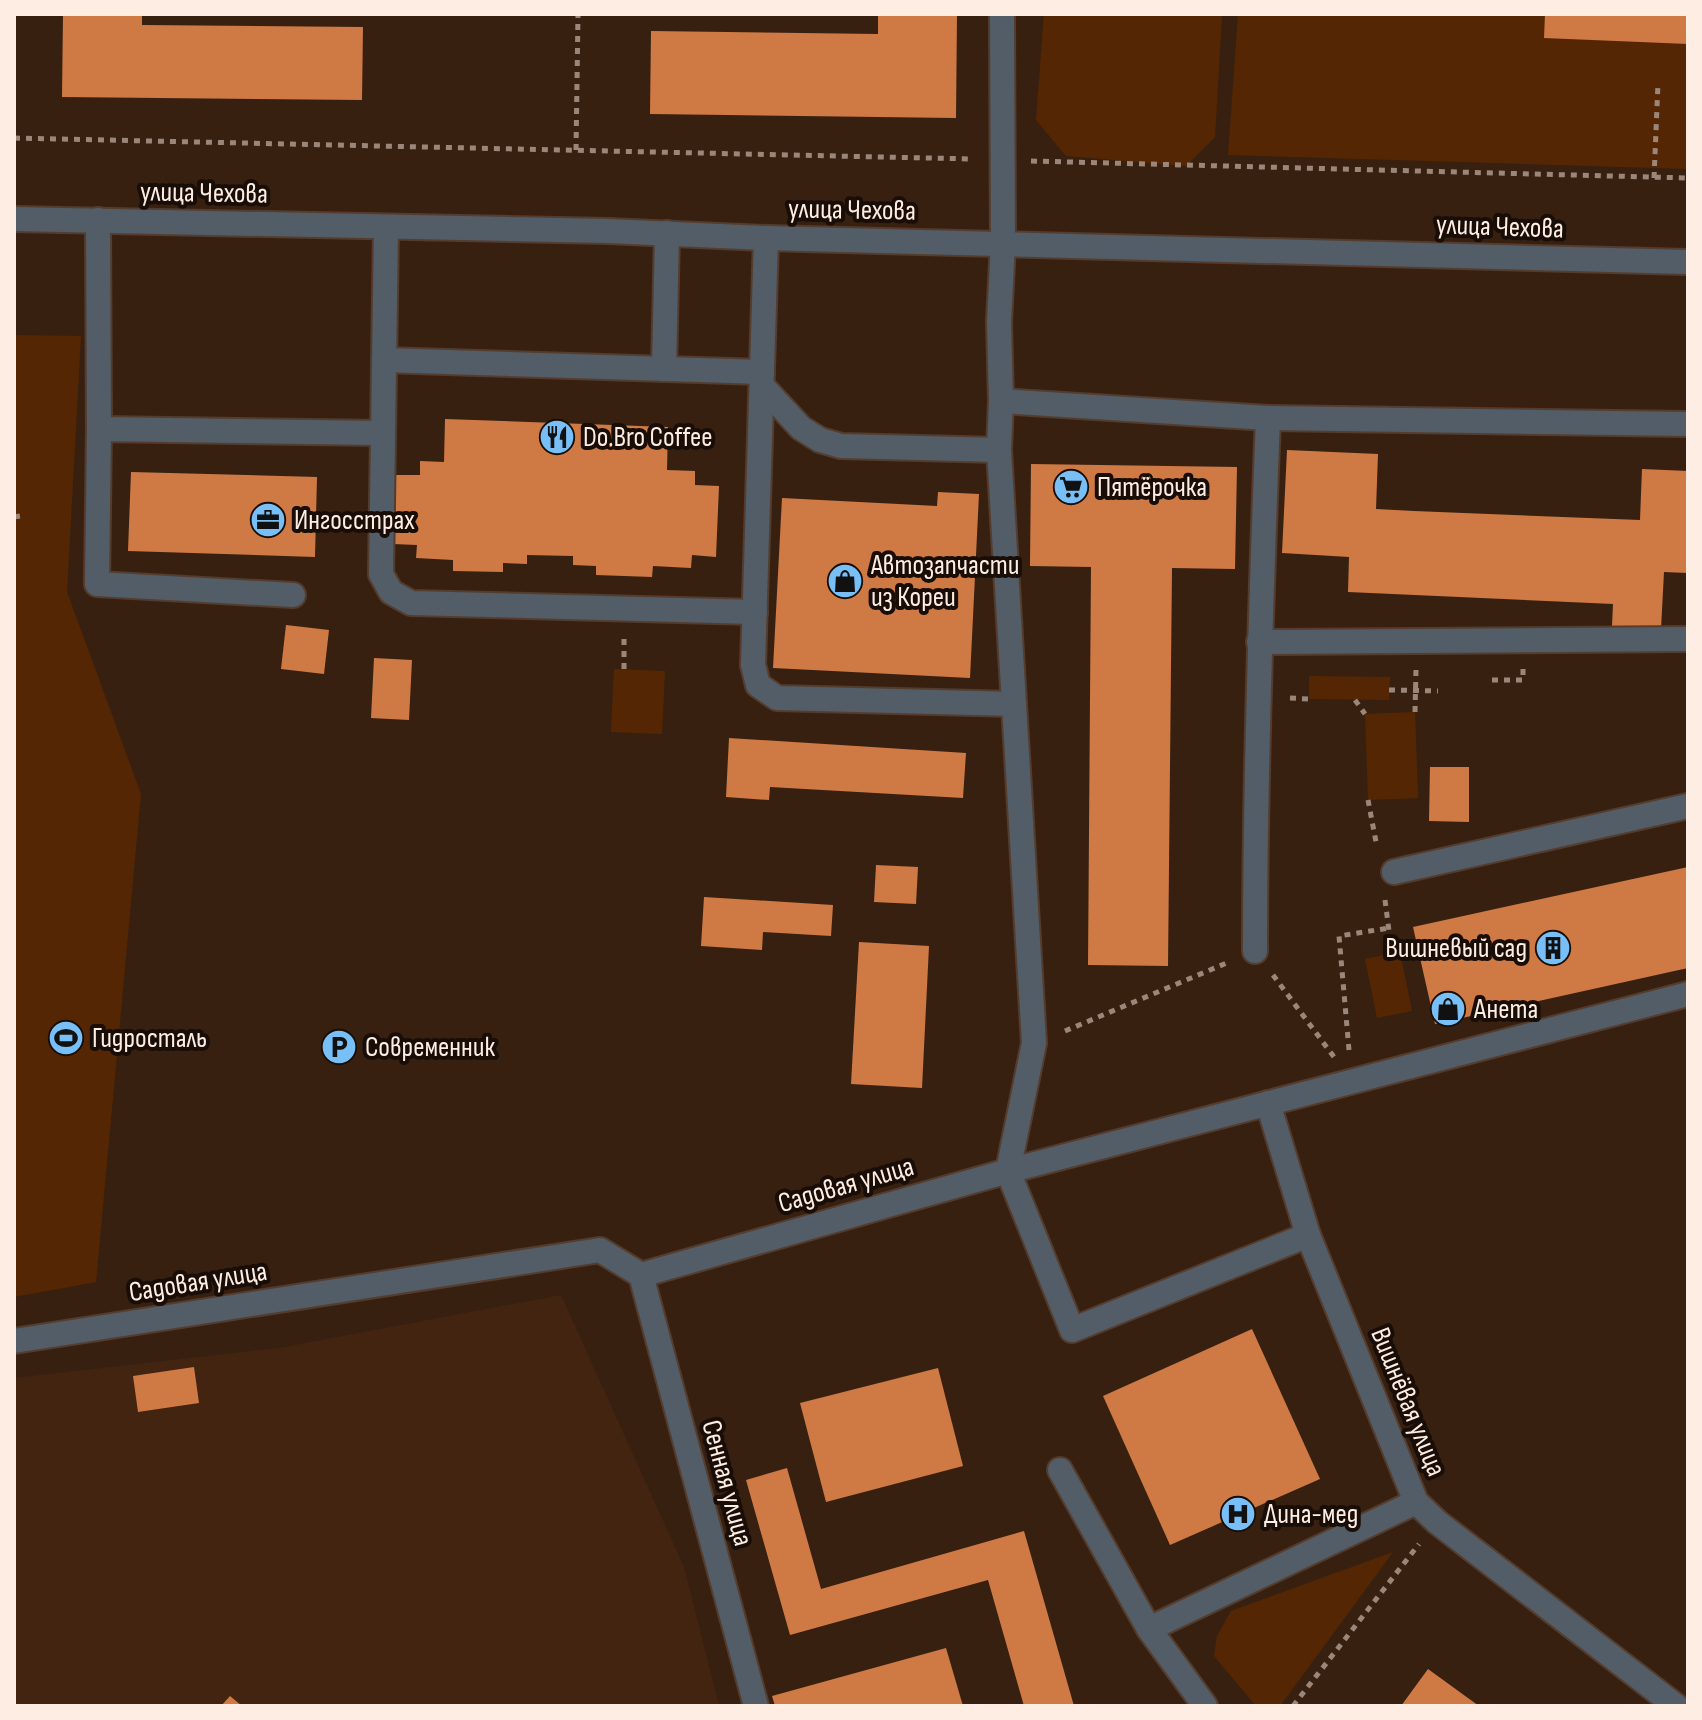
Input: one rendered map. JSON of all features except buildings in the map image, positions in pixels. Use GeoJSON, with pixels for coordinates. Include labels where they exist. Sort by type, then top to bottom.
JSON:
{"type":"FeatureCollection","features":[{"type":"Feature","properties":{"kind":"street"},"geometry":{"type":"LineString","coordinates":[[1002,14],[1003,243],[999,322],[999,450],[1034,1043],[1008,1171],[1072,1330],[1308,1235]]}},
{"type":"Feature","properties":{"kind":"street","name":"улица Чехова"},"geometry":{"type":"LineString","coordinates":[[14,219],[667,233],[1688,262]]}},
{"type":"Feature","properties":{"kind":"street"},"geometry":{"type":"LineString","coordinates":[[98,220],[97,584],[293,595]]}},
{"type":"Feature","properties":{"kind":"street"},"geometry":{"type":"LineString","coordinates":[[386,227],[381,574],[391,592],[411,603],[755,612]]}},
{"type":"Feature","properties":{"kind":"street"},"geometry":{"type":"LineString","coordinates":[[664,369],[667,233]]}},
{"type":"Feature","properties":{"kind":"street"},"geometry":{"type":"LineString","coordinates":[[766,238],[753,665],[758,685],[777,698],[1014,704]]}},
{"type":"Feature","properties":{"kind":"street"},"geometry":{"type":"LineString","coordinates":[[384,360],[664,369],[762,379],[801,428],[830,443],[841,446],[999,450]]}},
{"type":"Feature","properties":{"kind":"street"},"geometry":{"type":"LineString","coordinates":[[1001,401],[1268,418],[1688,424]]}},
{"type":"Feature","properties":{"kind":"street"},"geometry":{"type":"LineString","coordinates":[[1255,951],[1255,803],[1268,418]]}},
{"type":"Feature","properties":{"kind":"street"},"geometry":{"type":"LineString","coordinates":[[99,429],[383,433]]}},
{"type":"Feature","properties":{"kind":"street"},"geometry":{"type":"LineString","coordinates":[[1259,642],[1688,639]]}},
{"type":"Feature","properties":{"kind":"street"},"geometry":{"type":"LineString","coordinates":[[1389,880],[1688,806]]}},
{"type":"Feature","properties":{"kind":"street","name":"Садовая улица"},"geometry":{"type":"LineString","coordinates":[[14,1341],[600,1250],[641,1275],[1008,1171],[1688,994]]}},
{"type":"Feature","properties":{"kind":"street","name":"Вишнёвая улица"},"geometry":{"type":"LineString","coordinates":[[1268,1103],[1308,1235],[1416,1502],[1437,1522],[1676,1706]]}},
{"type":"Feature","properties":{"kind":"street","name":"Сенная улица"},"geometry":{"type":"LineString","coordinates":[[641,1275],[756,1706]]}},
{"type":"Feature","properties":{"kind":"street"},"geometry":{"type":"LineString","coordinates":[[1060,1470],[1149,1629],[1205,1706]]}},
{"type":"Feature","properties":{"kind":"street"},"geometry":{"type":"LineString","coordinates":[[1149,1629],[1416,1502]]}},
{"type":"Feature","properties":{"kind":"path"},"geometry":{"type":"LineString","coordinates":[[576,150],[578,14]]}},
{"type":"Feature","properties":{"kind":"path"},"geometry":{"type":"LineString","coordinates":[[1654,178],[1658,83]]}},
{"type":"Feature","properties":{"kind":"path"},"geometry":{"type":"LineString","coordinates":[[14,138],[1688,178]]}},
{"type":"Feature","properties":{"kind":"path"},"geometry":{"type":"LineString","coordinates":[[1415,712],[1416,641]]}},
{"type":"Feature","properties":{"kind":"path"},"geometry":{"type":"LineString","coordinates":[[1389,690],[1438,691]]}},
{"type":"Feature","properties":{"kind":"path"},"geometry":{"type":"LineString","coordinates":[[1355,700],[1365,714]]}},
{"type":"Feature","properties":{"kind":"path"},"geometry":{"type":"LineString","coordinates":[[1389,880],[1392,954]]}},
{"type":"Feature","properties":{"kind":"path"},"geometry":{"type":"LineString","coordinates":[[1352,1081],[1339,936],[1389,928]]}},
{"type":"Feature","properties":{"kind":"path"},"geometry":{"type":"LineString","coordinates":[[1034,1043],[1255,951],[1352,1081]]}},
{"type":"Feature","properties":{"kind":"path"},"geometry":{"type":"LineString","coordinates":[[1293,1706],[1437,1522]]}},
{"type":"Feature","properties":{"kind":"shaded area"},"geometry":{"type":"Polygon","coordinates":[[[1044,14],[1222,14],[1215,137],[1186,166],[1066,156],[1036,120],[1044,14]]]}},
{"type":"Feature","properties":{"kind":"shaded area"},"geometry":{"type":"Polygon","coordinates":[[[1238,14],[1688,14],[1688,169],[1228,155],[1238,14]]]}},
{"type":"Feature","properties":{"kind":"shaded area","name":"Гидросталь"},"geometry":{"type":"Polygon","coordinates":[[[14,335],[81,336],[67,592],[141,794],[96,1282],[14,1297],[14,335]]]}},
{"type":"Feature","properties":{"kind":"shaded area"},"geometry":{"type":"Polygon","coordinates":[[[614,669],[665,671],[662,734],[611,732],[614,669]]]}},
{"type":"Feature","properties":{"kind":"shaded area"},"geometry":{"type":"Polygon","coordinates":[[[1309,676],[1390,677],[1389,700],[1309,699],[1309,676]]]}},
{"type":"Feature","properties":{"kind":"shaded area"},"geometry":{"type":"Polygon","coordinates":[[[1415,712],[1418,798],[1368,800],[1365,714],[1415,712]]]}},
{"type":"Feature","properties":{"kind":"shaded area"},"geometry":{"type":"Polygon","coordinates":[[[1400,952],[1412,1011],[1377,1018],[1365,959],[1400,952]]]}},
{"type":"Feature","properties":{"kind":"shaded area"},"geometry":{"type":"Polygon","coordinates":[[[561,1295],[684,1567],[719,1706],[14,1706],[14,1378],[279,1348],[561,1295]]]}},
{"type":"Feature","properties":{"kind":"shaded area"},"geometry":{"type":"Polygon","coordinates":[[[1393,1552],[1280,1706],[1256,1706],[1214,1656],[1217,1636],[1231,1611],[1393,1552]]]}},
{"type":"Feature","properties":{"kind":"place","name":"Do.Bro Coffee"},"geometry":{"type":"Point","coordinates":[557,437]}},
{"type":"Feature","properties":{"kind":"place","name":"Пятёрочка"},"geometry":{"type":"Point","coordinates":[1071,487]}},
{"type":"Feature","properties":{"kind":"place","name":"Ингосстрах"},"geometry":{"type":"Point","coordinates":[268,520]}},
{"type":"Feature","properties":{"kind":"place","name":"Автозапчасти из Кореи"},"geometry":{"type":"Point","coordinates":[845,581]}},
{"type":"Feature","properties":{"kind":"place","name":"Вишневый сад"},"geometry":{"type":"Point","coordinates":[1553,948]}},
{"type":"Feature","properties":{"kind":"place","name":"Анета"},"geometry":{"type":"Point","coordinates":[1448,1009]}},
{"type":"Feature","properties":{"kind":"place","name":"Гидросталь"},"geometry":{"type":"Point","coordinates":[66,1038]}},
{"type":"Feature","properties":{"kind":"place","name":"Современник"},"geometry":{"type":"Point","coordinates":[339,1047]}},
{"type":"Feature","properties":{"kind":"place","name":"Дина-мед"},"geometry":{"type":"Point","coordinates":[1238,1514]}}]}
